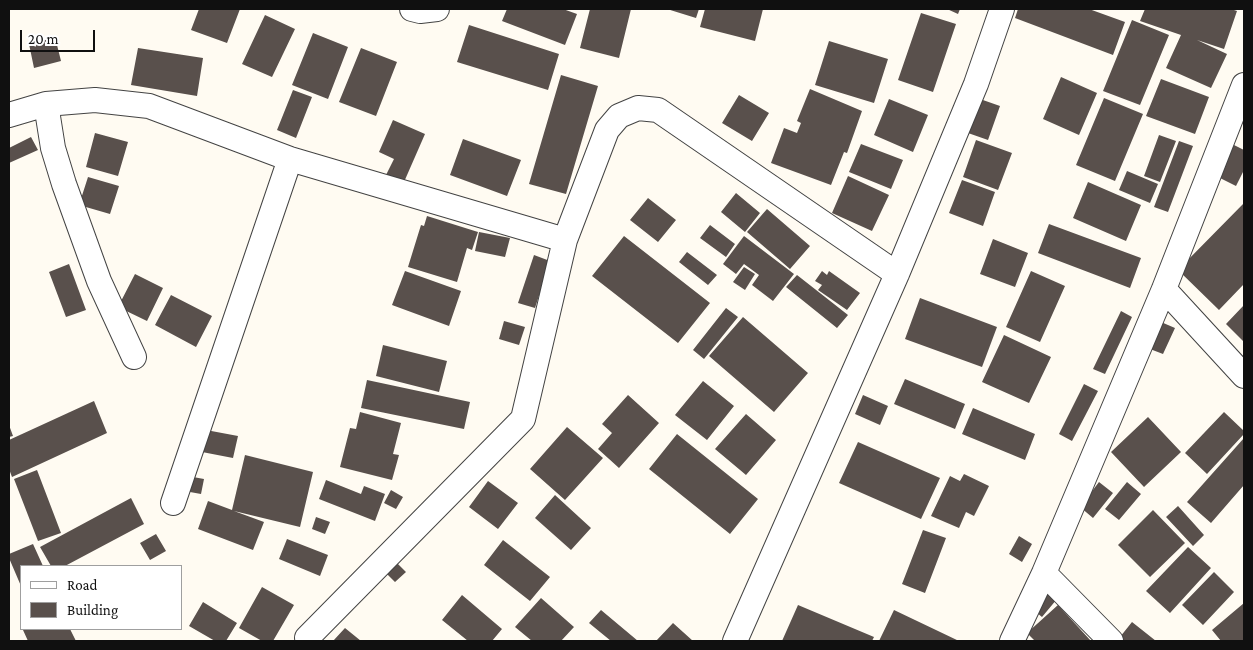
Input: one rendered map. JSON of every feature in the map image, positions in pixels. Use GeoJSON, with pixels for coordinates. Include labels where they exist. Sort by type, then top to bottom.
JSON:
{"type":"FeatureCollection","features":[{"type":"Feature","properties":{"kind":"street"},"geometry":{"type":"LineString","coordinates":[[412,9],[420,11],[437,9]]}},
{"type":"Feature","properties":{"kind":"street"},"geometry":{"type":"LineString","coordinates":[[735,641],[897,274],[976,84],[1002,9]]}},
{"type":"Feature","properties":{"kind":"street"},"geometry":{"type":"LineString","coordinates":[[1012,641],[1044,573],[1164,289],[1244,85]]}},
{"type":"Feature","properties":{"kind":"street"},"geometry":{"type":"LineString","coordinates":[[9,115],[46,104],[95,100],[149,106],[290,159],[565,240]]}},
{"type":"Feature","properties":{"kind":"street"},"geometry":{"type":"LineString","coordinates":[[46,104],[53,148],[64,184],[99,281],[134,357]]}},
{"type":"Feature","properties":{"kind":"street"},"geometry":{"type":"LineString","coordinates":[[307,638],[523,419],[565,240],[606,130],[619,116],[638,108],[658,110],[897,274]]}},
{"type":"Feature","properties":{"kind":"street"},"geometry":{"type":"LineString","coordinates":[[173,503],[290,159]]}},
{"type":"Feature","properties":{"kind":"street"},"geometry":{"type":"LineString","coordinates":[[1164,289],[1244,376]]}},
{"type":"Feature","properties":{"kind":"street"},"geometry":{"type":"LineString","coordinates":[[1044,573],[1111,641]]}},
{"type":"Feature","properties":{"kind":"building"},"geometry":{"type":"Polygon","coordinates":[[[199,9],[240,9],[227,43],[191,30],[199,9]]]}},
{"type":"Feature","properties":{"kind":"building"},"geometry":{"type":"Polygon","coordinates":[[[507,9],[563,9],[577,14],[565,45],[502,21],[507,9]]]}},
{"type":"Feature","properties":{"kind":"building"},"geometry":{"type":"Polygon","coordinates":[[[590,9],[631,9],[619,58],[580,48],[590,9]]]}},
{"type":"Feature","properties":{"kind":"building"},"geometry":{"type":"Polygon","coordinates":[[[667,9],[699,9],[696,18],[667,9]]]}},
{"type":"Feature","properties":{"kind":"building"},"geometry":{"type":"Polygon","coordinates":[[[705,9],[763,9],[755,41],[700,27],[705,9]]]}},
{"type":"Feature","properties":{"kind":"building"},"geometry":{"type":"Polygon","coordinates":[[[947,9],[960,9],[958,14],[947,9]]]}},
{"type":"Feature","properties":{"kind":"building"},"geometry":{"type":"Polygon","coordinates":[[[1018,9],[1089,9],[1125,22],[1113,55],[1015,18],[1018,9]]]}},
{"type":"Feature","properties":{"kind":"building"},"geometry":{"type":"Polygon","coordinates":[[[1145,9],[1231,9],[1237,11],[1224,49],[1197,40],[1227,54],[1211,88],[1166,68],[1181,35],[1140,21],[1145,9]]]}},
{"type":"Feature","properties":{"kind":"building"},"geometry":{"type":"Polygon","coordinates":[[[921,13],[956,24],[933,92],[898,80],[921,13]]]}},
{"type":"Feature","properties":{"kind":"building"},"geometry":{"type":"Polygon","coordinates":[[[265,15],[295,29],[272,77],[242,64],[265,15]]]}},
{"type":"Feature","properties":{"kind":"building"},"geometry":{"type":"Polygon","coordinates":[[[1132,20],[1169,35],[1140,105],[1103,91],[1132,20]]]}},
{"type":"Feature","properties":{"kind":"building"},"geometry":{"type":"Polygon","coordinates":[[[469,25],[559,54],[548,90],[457,62],[469,25]]]}},
{"type":"Feature","properties":{"kind":"building"},"geometry":{"type":"Polygon","coordinates":[[[313,33],[348,47],[328,99],[292,85],[313,33]]]}},
{"type":"Feature","properties":{"kind":"building"},"geometry":{"type":"Polygon","coordinates":[[[55,37],[61,61],[34,68],[29,44],[55,37]]]}},
{"type":"Feature","properties":{"kind":"building"},"geometry":{"type":"Polygon","coordinates":[[[829,41],[888,59],[874,103],[815,85],[829,41]]]}},
{"type":"Feature","properties":{"kind":"building"},"geometry":{"type":"Polygon","coordinates":[[[138,48],[203,58],[197,96],[131,85],[138,48]]]}},
{"type":"Feature","properties":{"kind":"building"},"geometry":{"type":"Polygon","coordinates":[[[361,48],[397,62],[376,116],[339,102],[361,48]]]}},
{"type":"Feature","properties":{"kind":"building"},"geometry":{"type":"Polygon","coordinates":[[[561,75],[598,86],[566,194],[529,184],[561,75]]]}},
{"type":"Feature","properties":{"kind":"building"},"geometry":{"type":"Polygon","coordinates":[[[1061,77],[1097,93],[1079,135],[1043,119],[1061,77]]]}},
{"type":"Feature","properties":{"kind":"building"},"geometry":{"type":"Polygon","coordinates":[[[1161,79],[1209,97],[1195,134],[1146,116],[1161,79]]]}},
{"type":"Feature","properties":{"kind":"building"},"geometry":{"type":"Polygon","coordinates":[[[810,89],[862,111],[847,153],[844,152],[831,185],[771,163],[784,128],[797,133],[801,123],[797,121],[810,89]]]}},
{"type":"Feature","properties":{"kind":"building"},"geometry":{"type":"Polygon","coordinates":[[[293,90],[312,97],[296,138],[277,130],[293,90]]]}},
{"type":"Feature","properties":{"kind":"building"},"geometry":{"type":"Polygon","coordinates":[[[739,95],[769,113],[752,141],[722,123],[739,95]]]}},
{"type":"Feature","properties":{"kind":"building"},"geometry":{"type":"Polygon","coordinates":[[[1104,98],[1143,114],[1115,181],[1076,165],[1104,98]]]}},
{"type":"Feature","properties":{"kind":"building"},"geometry":{"type":"Polygon","coordinates":[[[889,99],[928,115],[913,152],[874,135],[889,99]]]}},
{"type":"Feature","properties":{"kind":"building"},"geometry":{"type":"Polygon","coordinates":[[[980,99],[1000,106],[988,140],[968,133],[980,99]]]}},
{"type":"Feature","properties":{"kind":"building"},"geometry":{"type":"Polygon","coordinates":[[[393,120],[425,134],[404,182],[386,175],[394,159],[379,152],[393,120]]]}},
{"type":"Feature","properties":{"kind":"building"},"geometry":{"type":"Polygon","coordinates":[[[95,133],[128,142],[118,176],[86,167],[95,133]]]}},
{"type":"Feature","properties":{"kind":"building"},"geometry":{"type":"Polygon","coordinates":[[[1159,135],[1176,141],[1160,182],[1144,176],[1159,135]]]}},
{"type":"Feature","properties":{"kind":"building"},"geometry":{"type":"Polygon","coordinates":[[[31,137],[38,150],[9,163],[9,148],[31,137]]]}},
{"type":"Feature","properties":{"kind":"building"},"geometry":{"type":"Polygon","coordinates":[[[463,139],[521,160],[507,196],[450,175],[463,139]]]}},
{"type":"Feature","properties":{"kind":"building"},"geometry":{"type":"Polygon","coordinates":[[[976,140],[1012,153],[998,190],[963,177],[976,140]]]}},
{"type":"Feature","properties":{"kind":"building"},"geometry":{"type":"Polygon","coordinates":[[[1179,141],[1193,146],[1168,212],[1154,207],[1179,141]]]}},
{"type":"Feature","properties":{"kind":"building"},"geometry":{"type":"Polygon","coordinates":[[[861,144],[903,160],[891,189],[849,172],[861,144]]]}},
{"type":"Feature","properties":{"kind":"building"},"geometry":{"type":"Polygon","coordinates":[[[1234,145],[1244,150],[1244,170],[1236,186],[1218,177],[1234,145]]]}},
{"type":"Feature","properties":{"kind":"building"},"geometry":{"type":"Polygon","coordinates":[[[1127,171],[1158,184],[1150,203],[1119,190],[1127,171]]]}},
{"type":"Feature","properties":{"kind":"building"},"geometry":{"type":"Polygon","coordinates":[[[848,176],[889,195],[872,231],[832,213],[848,176]]]}},
{"type":"Feature","properties":{"kind":"building"},"geometry":{"type":"Polygon","coordinates":[[[88,177],[119,186],[110,214],[79,205],[88,177]]]}},
{"type":"Feature","properties":{"kind":"building"},"geometry":{"type":"Polygon","coordinates":[[[962,180],[995,192],[983,226],[949,213],[962,180]]]}},
{"type":"Feature","properties":{"kind":"building"},"geometry":{"type":"Polygon","coordinates":[[[1088,182],[1141,205],[1126,241],[1073,218],[1088,182]]]}},
{"type":"Feature","properties":{"kind":"building"},"geometry":{"type":"Polygon","coordinates":[[[736,193],[760,213],[745,232],[721,212],[736,193]]]}},
{"type":"Feature","properties":{"kind":"building"},"geometry":{"type":"Polygon","coordinates":[[[648,198],[676,220],[658,242],[630,220],[648,198]]]}},
{"type":"Feature","properties":{"kind":"building"},"geometry":{"type":"Polygon","coordinates":[[[1244,203],[1244,284],[1219,310],[1178,270],[1244,203]]]}},
{"type":"Feature","properties":{"kind":"building"},"geometry":{"type":"Polygon","coordinates":[[[767,209],[810,246],[790,269],[747,232],[767,209]]]}},
{"type":"Feature","properties":{"kind":"building"},"geometry":{"type":"Polygon","coordinates":[[[427,216],[478,232],[472,250],[467,248],[457,282],[408,267],[421,225],[424,226],[427,216]]]}},
{"type":"Feature","properties":{"kind":"building"},"geometry":{"type":"Polygon","coordinates":[[[1049,224],[1141,258],[1130,288],[1038,253],[1049,224]]]}},
{"type":"Feature","properties":{"kind":"building"},"geometry":{"type":"Polygon","coordinates":[[[710,225],[735,244],[726,257],[700,238],[710,225]]]}},
{"type":"Feature","properties":{"kind":"building"},"geometry":{"type":"Polygon","coordinates":[[[479,232],[510,238],[505,257],[475,251],[479,232]]]}},
{"type":"Feature","properties":{"kind":"building"},"geometry":{"type":"Polygon","coordinates":[[[624,236],[710,303],[678,343],[592,276],[624,236]]]}},
{"type":"Feature","properties":{"kind":"building"},"geometry":{"type":"Polygon","coordinates":[[[744,236],[794,274],[773,301],[752,285],[759,275],[744,264],[736,274],[723,264],[744,236]]]}},
{"type":"Feature","properties":{"kind":"building"},"geometry":{"type":"Polygon","coordinates":[[[993,239],[1028,253],[1015,287],[980,274],[993,239]]]}},
{"type":"Feature","properties":{"kind":"building"},"geometry":{"type":"Polygon","coordinates":[[[687,252],[717,275],[708,285],[679,262],[687,252]]]}},
{"type":"Feature","properties":{"kind":"building"},"geometry":{"type":"Polygon","coordinates":[[[534,255],[550,261],[535,308],[518,303],[534,255]]]}},
{"type":"Feature","properties":{"kind":"building"},"geometry":{"type":"Polygon","coordinates":[[[69,264],[86,310],[66,317],[49,272],[69,264]]]}},
{"type":"Feature","properties":{"kind":"building"},"geometry":{"type":"Polygon","coordinates":[[[744,267],[755,274],[745,290],[733,282],[744,267]]]}},
{"type":"Feature","properties":{"kind":"building"},"geometry":{"type":"Polygon","coordinates":[[[405,271],[461,291],[449,326],[392,305],[405,271]]]}},
{"type":"Feature","properties":{"kind":"building"},"geometry":{"type":"Polygon","coordinates":[[[822,271],[827,275],[829,271],[860,293],[847,310],[818,290],[822,285],[815,281],[822,271]]]}},
{"type":"Feature","properties":{"kind":"building"},"geometry":{"type":"Polygon","coordinates":[[[1031,271],[1065,286],[1040,342],[1006,327],[1031,271]]]}},
{"type":"Feature","properties":{"kind":"building"},"geometry":{"type":"Polygon","coordinates":[[[135,274],[163,288],[147,321],[118,307],[135,274]]]}},
{"type":"Feature","properties":{"kind":"building"},"geometry":{"type":"Polygon","coordinates":[[[797,275],[848,315],[837,328],[786,287],[797,275]]]}},
{"type":"Feature","properties":{"kind":"building"},"geometry":{"type":"Polygon","coordinates":[[[171,295],[212,316],[196,347],[155,325],[171,295]]]}},
{"type":"Feature","properties":{"kind":"building"},"geometry":{"type":"Polygon","coordinates":[[[920,298],[997,327],[982,367],[905,339],[920,298]]]}},
{"type":"Feature","properties":{"kind":"building"},"geometry":{"type":"Polygon","coordinates":[[[1244,305],[1244,342],[1226,324],[1244,305]]]}},
{"type":"Feature","properties":{"kind":"building"},"geometry":{"type":"Polygon","coordinates":[[[726,308],[738,317],[704,359],[693,350],[726,308]]]}},
{"type":"Feature","properties":{"kind":"building"},"geometry":{"type":"Polygon","coordinates":[[[1121,311],[1132,317],[1105,374],[1093,369],[1121,311]]]}},
{"type":"Feature","properties":{"kind":"building"},"geometry":{"type":"Polygon","coordinates":[[[743,317],[808,373],[774,412],[709,356],[743,317]]]}},
{"type":"Feature","properties":{"kind":"building"},"geometry":{"type":"Polygon","coordinates":[[[504,321],[525,327],[519,345],[499,339],[504,321]]]}},
{"type":"Feature","properties":{"kind":"building"},"geometry":{"type":"Polygon","coordinates":[[[1161,322],[1175,328],[1163,354],[1150,349],[1161,322]]]}},
{"type":"Feature","properties":{"kind":"building"},"geometry":{"type":"Polygon","coordinates":[[[1004,335],[1051,357],[1029,403],[982,382],[1004,335]]]}},
{"type":"Feature","properties":{"kind":"building"},"geometry":{"type":"Polygon","coordinates":[[[383,345],[447,361],[439,392],[376,376],[383,345]]]}},
{"type":"Feature","properties":{"kind":"building"},"geometry":{"type":"Polygon","coordinates":[[[905,379],[965,404],[955,429],[894,404],[905,379]]]}},
{"type":"Feature","properties":{"kind":"building"},"geometry":{"type":"Polygon","coordinates":[[[367,380],[470,402],[464,429],[361,408],[367,380]]]}},
{"type":"Feature","properties":{"kind":"building"},"geometry":{"type":"Polygon","coordinates":[[[703,381],[734,406],[707,440],[675,415],[703,381]]]}},
{"type":"Feature","properties":{"kind":"building"},"geometry":{"type":"Polygon","coordinates":[[[1084,384],[1098,391],[1072,441],[1059,434],[1084,384]]]}},
{"type":"Feature","properties":{"kind":"building"},"geometry":{"type":"Polygon","coordinates":[[[628,395],[659,423],[619,468],[598,449],[612,433],[602,424],[628,395]]]}},
{"type":"Feature","properties":{"kind":"building"},"geometry":{"type":"Polygon","coordinates":[[[863,395],[888,406],[880,425],[855,414],[863,395]]]}},
{"type":"Feature","properties":{"kind":"building"},"geometry":{"type":"Polygon","coordinates":[[[94,401],[107,433],[12,477],[9,469],[9,440],[94,401]]]}},
{"type":"Feature","properties":{"kind":"building"},"geometry":{"type":"Polygon","coordinates":[[[973,408],[1035,434],[1025,460],[962,434],[973,408]]]}},
{"type":"Feature","properties":{"kind":"building"},"geometry":{"type":"Polygon","coordinates":[[[360,412],[401,423],[393,454],[399,455],[392,480],[340,467],[350,428],[356,429],[360,412]]]}},
{"type":"Feature","properties":{"kind":"building"},"geometry":{"type":"Polygon","coordinates":[[[1224,412],[1244,431],[1244,434],[1207,474],[1185,453],[1224,412]]]}},
{"type":"Feature","properties":{"kind":"building"},"geometry":{"type":"Polygon","coordinates":[[[746,414],[776,440],[746,475],[715,449],[746,414]]]}},
{"type":"Feature","properties":{"kind":"building"},"geometry":{"type":"Polygon","coordinates":[[[1148,417],[1181,452],[1144,487],[1111,452],[1148,417]]]}},
{"type":"Feature","properties":{"kind":"building"},"geometry":{"type":"Polygon","coordinates":[[[9,425],[13,436],[9,437],[9,425]]]}},
{"type":"Feature","properties":{"kind":"building"},"geometry":{"type":"Polygon","coordinates":[[[567,427],[603,458],[565,500],[530,469],[567,427]]]}},
{"type":"Feature","properties":{"kind":"building"},"geometry":{"type":"Polygon","coordinates":[[[206,430],[238,436],[233,458],[202,452],[206,430]]]}},
{"type":"Feature","properties":{"kind":"building"},"geometry":{"type":"Polygon","coordinates":[[[677,434],[758,499],[730,534],[649,469],[677,434]]]}},
{"type":"Feature","properties":{"kind":"building"},"geometry":{"type":"Polygon","coordinates":[[[1244,438],[1244,485],[1211,523],[1187,502],[1244,438]]]}},
{"type":"Feature","properties":{"kind":"building"},"geometry":{"type":"Polygon","coordinates":[[[858,442],[940,478],[921,519],[839,483],[858,442]]]}},
{"type":"Feature","properties":{"kind":"building"},"geometry":{"type":"Polygon","coordinates":[[[245,455],[313,472],[300,527],[234,511],[264,522],[253,550],[198,529],[208,501],[232,510],[245,455]]]}},
{"type":"Feature","properties":{"kind":"building"},"geometry":{"type":"Polygon","coordinates":[[[37,470],[61,533],[38,541],[14,479],[37,470]]]}},
{"type":"Feature","properties":{"kind":"building"},"geometry":{"type":"Polygon","coordinates":[[[964,474],[989,486],[974,516],[966,512],[959,528],[931,516],[950,476],[960,481],[964,474]]]}},
{"type":"Feature","properties":{"kind":"building"},"geometry":{"type":"Polygon","coordinates":[[[193,477],[204,479],[201,494],[190,492],[193,477]]]}},
{"type":"Feature","properties":{"kind":"building"},"geometry":{"type":"Polygon","coordinates":[[[326,480],[361,494],[364,486],[385,494],[375,521],[319,499],[326,480]]]}},
{"type":"Feature","properties":{"kind":"building"},"geometry":{"type":"Polygon","coordinates":[[[488,481],[518,503],[498,529],[469,507],[488,481]]]}},
{"type":"Feature","properties":{"kind":"building"},"geometry":{"type":"Polygon","coordinates":[[[1099,482],[1113,493],[1093,518],[1080,507],[1099,482]]]}},
{"type":"Feature","properties":{"kind":"building"},"geometry":{"type":"Polygon","coordinates":[[[1127,482],[1141,494],[1119,520],[1105,509],[1127,482]]]}},
{"type":"Feature","properties":{"kind":"building"},"geometry":{"type":"Polygon","coordinates":[[[391,490],[403,497],[396,509],[384,503],[391,490]]]}},
{"type":"Feature","properties":{"kind":"building"},"geometry":{"type":"Polygon","coordinates":[[[555,495],[591,528],[571,550],[535,518],[555,495]]]}},
{"type":"Feature","properties":{"kind":"building"},"geometry":{"type":"Polygon","coordinates":[[[131,498],[144,524],[67,565],[50,565],[40,547],[131,498]]]}},
{"type":"Feature","properties":{"kind":"building"},"geometry":{"type":"Polygon","coordinates":[[[1178,506],[1204,535],[1193,546],[1166,517],[1178,506]]]}},
{"type":"Feature","properties":{"kind":"building"},"geometry":{"type":"Polygon","coordinates":[[[1153,510],[1185,543],[1150,577],[1118,545],[1153,510]]]}},
{"type":"Feature","properties":{"kind":"building"},"geometry":{"type":"Polygon","coordinates":[[[316,517],[330,522],[325,534],[312,529],[316,517]]]}},
{"type":"Feature","properties":{"kind":"building"},"geometry":{"type":"Polygon","coordinates":[[[923,530],[946,538],[925,593],[902,584],[923,530]]]}},
{"type":"Feature","properties":{"kind":"building"},"geometry":{"type":"Polygon","coordinates":[[[156,534],[166,551],[150,560],[140,543],[156,534]]]}},
{"type":"Feature","properties":{"kind":"building"},"geometry":{"type":"Polygon","coordinates":[[[1019,536],[1032,544],[1022,562],[1009,554],[1019,536]]]}},
{"type":"Feature","properties":{"kind":"building"},"geometry":{"type":"Polygon","coordinates":[[[287,539],[328,555],[320,576],[279,559],[287,539]]]}},
{"type":"Feature","properties":{"kind":"building"},"geometry":{"type":"Polygon","coordinates":[[[503,540],[550,577],[530,601],[484,565],[503,540]]]}},
{"type":"Feature","properties":{"kind":"building"},"geometry":{"type":"Polygon","coordinates":[[[33,544],[43,565],[20,565],[20,584],[9,554],[33,544]]]}},
{"type":"Feature","properties":{"kind":"building"},"geometry":{"type":"Polygon","coordinates":[[[1188,547],[1211,568],[1170,613],[1146,591],[1188,547]]]}},
{"type":"Feature","properties":{"kind":"building"},"geometry":{"type":"Polygon","coordinates":[[[393,559],[406,572],[395,582],[382,569],[393,559]]]}},
{"type":"Feature","properties":{"kind":"building"},"geometry":{"type":"Polygon","coordinates":[[[1214,572],[1234,592],[1203,625],[1182,605],[1214,572]]]}},
{"type":"Feature","properties":{"kind":"building"},"geometry":{"type":"Polygon","coordinates":[[[262,587],[294,605],[273,641],[262,641],[239,628],[262,587]]]}},
{"type":"Feature","properties":{"kind":"building"},"geometry":{"type":"Polygon","coordinates":[[[1046,590],[1057,599],[1042,617],[1031,608],[1046,590]]]}},
{"type":"Feature","properties":{"kind":"building"},"geometry":{"type":"Polygon","coordinates":[[[462,595],[502,629],[492,641],[468,641],[442,620],[462,595]]]}},
{"type":"Feature","properties":{"kind":"building"},"geometry":{"type":"Polygon","coordinates":[[[541,598],[574,627],[561,641],[532,641],[515,627],[541,598]]]}},
{"type":"Feature","properties":{"kind":"building"},"geometry":{"type":"Polygon","coordinates":[[[203,602],[237,623],[226,641],[215,641],[189,626],[203,602]]]}},
{"type":"Feature","properties":{"kind":"building"},"geometry":{"type":"Polygon","coordinates":[[[1244,603],[1244,641],[1221,641],[1212,630],[1244,603]]]}},
{"type":"Feature","properties":{"kind":"building"},"geometry":{"type":"Polygon","coordinates":[[[798,605],[874,637],[872,641],[782,641],[798,605]]]}},
{"type":"Feature","properties":{"kind":"building"},"geometry":{"type":"Polygon","coordinates":[[[1058,605],[1091,641],[1035,641],[1027,633],[1058,605]]]}},
{"type":"Feature","properties":{"kind":"building"},"geometry":{"type":"Polygon","coordinates":[[[601,610],[638,641],[611,641],[589,623],[601,610]]]}},
{"type":"Feature","properties":{"kind":"building"},"geometry":{"type":"Polygon","coordinates":[[[894,610],[959,641],[879,641],[894,610]]]}},
{"type":"Feature","properties":{"kind":"building"},"geometry":{"type":"Polygon","coordinates":[[[1132,622],[1156,641],[1125,641],[1120,637],[1132,622]]]}},
{"type":"Feature","properties":{"kind":"building"},"geometry":{"type":"Polygon","coordinates":[[[673,623],[693,641],[656,641],[673,623]]]}},
{"type":"Feature","properties":{"kind":"building"},"geometry":{"type":"Polygon","coordinates":[[[345,628],[361,641],[333,641],[345,628]]]}},
{"type":"Feature","properties":{"kind":"building"},"geometry":{"type":"Polygon","coordinates":[[[23,630],[70,630],[76,641],[28,641],[23,630]]]}}]}
